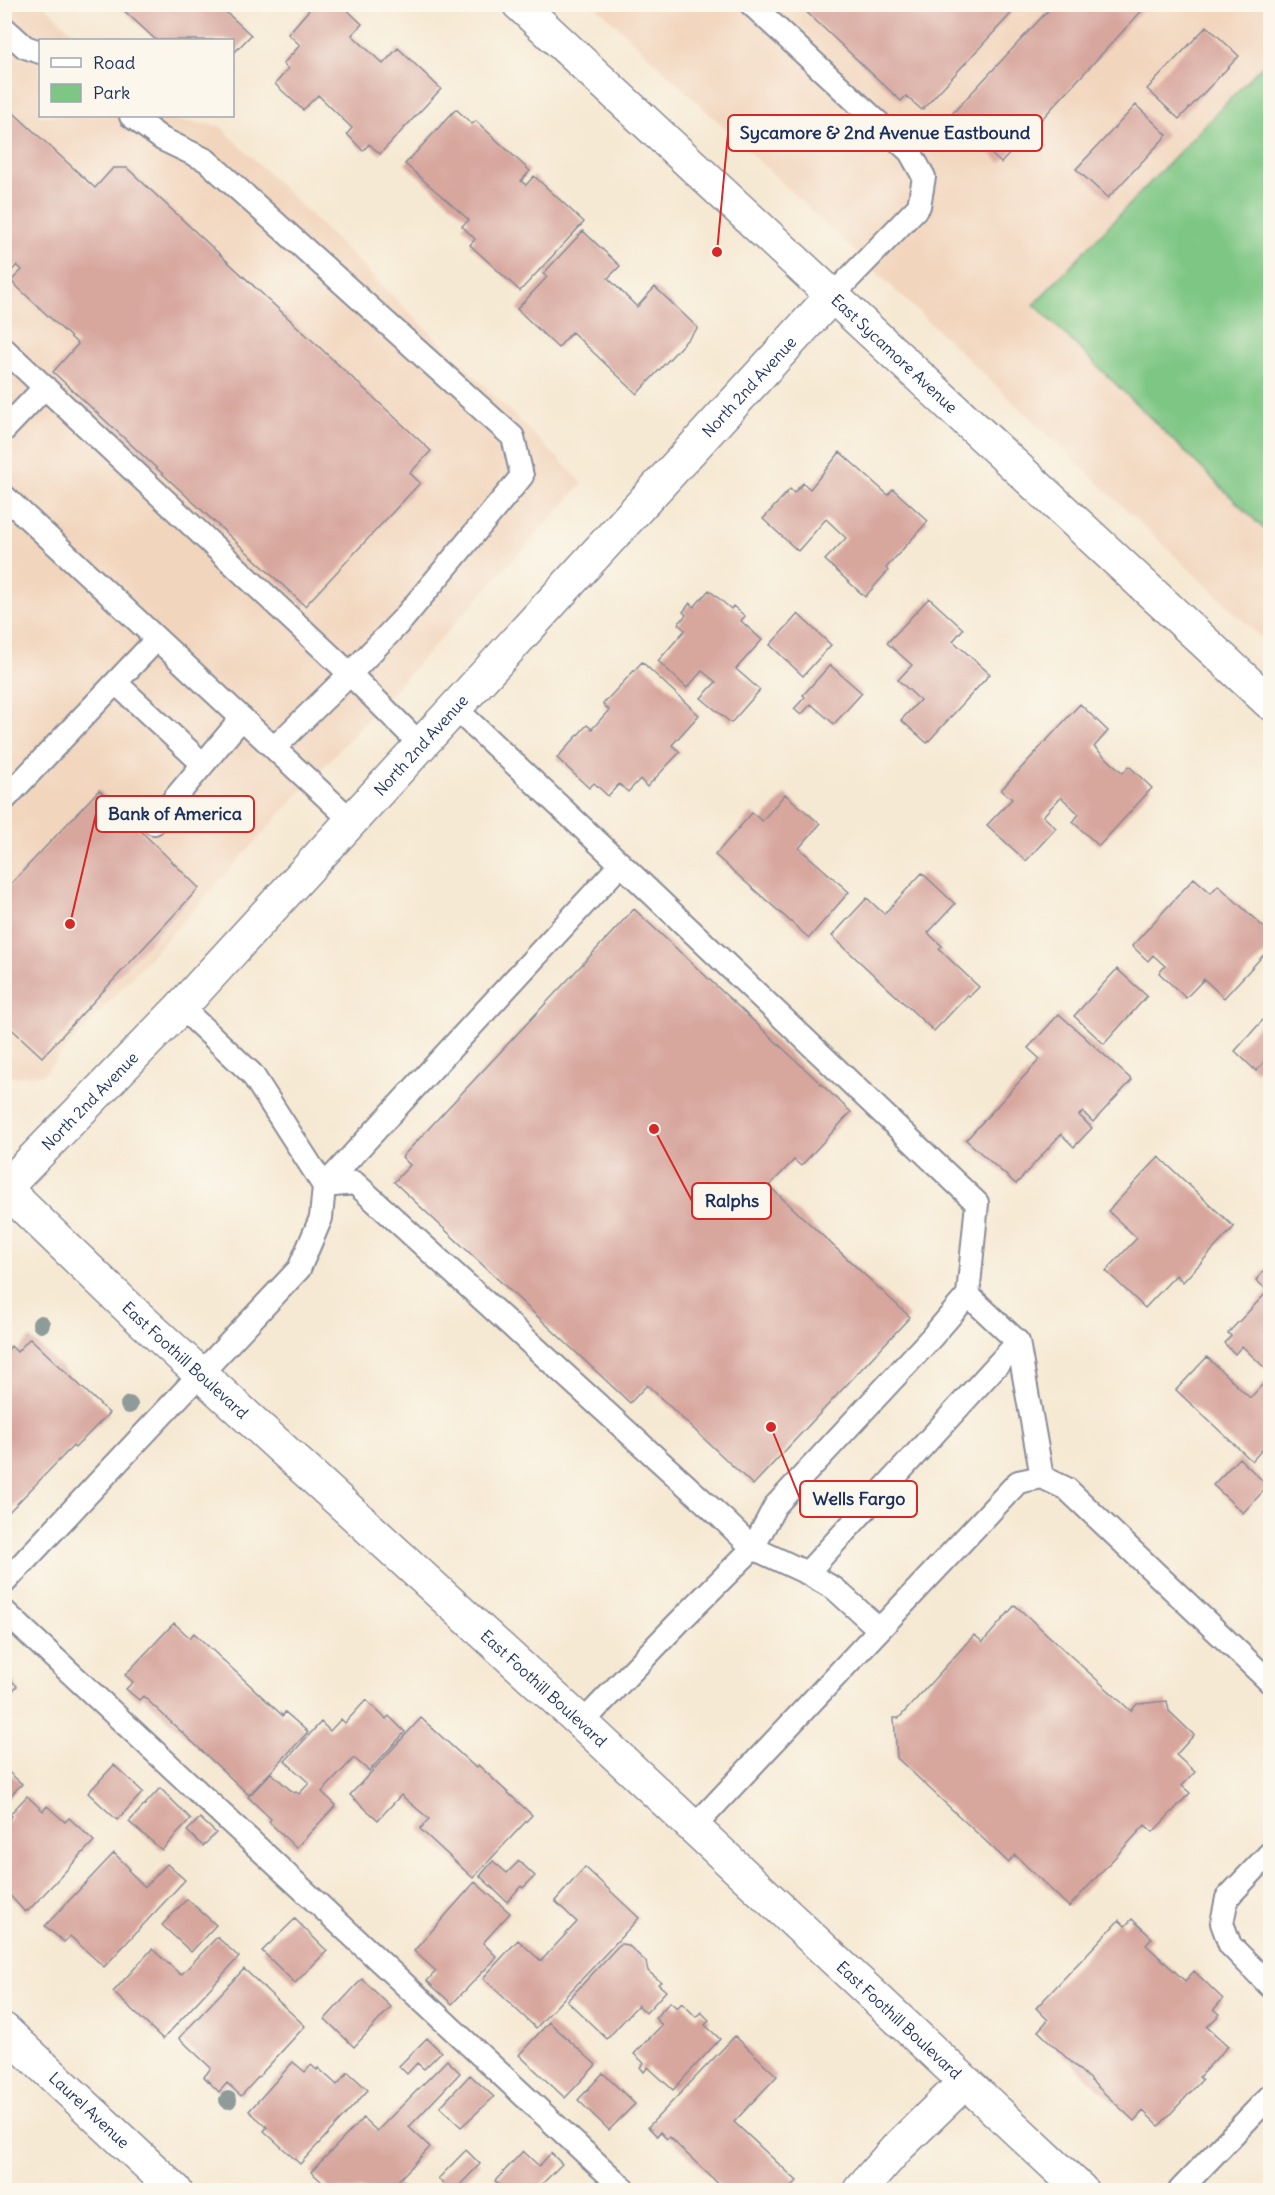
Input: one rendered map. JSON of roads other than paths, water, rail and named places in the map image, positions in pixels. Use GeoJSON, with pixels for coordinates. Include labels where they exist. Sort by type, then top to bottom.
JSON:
{"type":"FeatureCollection","features":[{"type":"Feature","properties":{"kind":"street","name":"East Sycamore Avenue"},"geometry":{"type":"LineString","coordinates":[[519,4],[1270,703]]}},
{"type":"Feature","properties":{"kind":"street","name":"North 2nd Avenue"},"geometry":{"type":"LineString","coordinates":[[5,1189],[181,1007],[832,296]]}},
{"type":"Feature","properties":{"kind":"street","name":"East Foothill Boulevard"},"geometry":{"type":"LineString","coordinates":[[5,1189],[136,1315],[582,1723],[1081,2190]]}},
{"type":"Feature","properties":{"kind":"street","name":"Laurel Avenue"},"geometry":{"type":"LineString","coordinates":[[4,2030],[175,2190]]}},
{"type":"Feature","properties":{"kind":"street"},"geometry":{"type":"LineString","coordinates":[[860,2190],[898,2147],[965,2082]]}},
{"type":"Feature","properties":{"kind":"lane"},"geometry":{"type":"LineString","coordinates":[[751,4],[910,152],[924,177],[919,206],[832,296]]}},
{"type":"Feature","properties":{"kind":"lane"},"geometry":{"type":"LineString","coordinates":[[4,28],[25,47],[39,52]]}},
{"type":"Feature","properties":{"kind":"lane"},"geometry":{"type":"LineString","coordinates":[[132,117],[162,139],[206,160],[513,436],[522,476],[403,619],[274,748]]}},
{"type":"Feature","properties":{"kind":"lane"},"geometry":{"type":"LineString","coordinates":[[4,349],[350,674],[421,745]]}},
{"type":"Feature","properties":{"kind":"lane"},"geometry":{"type":"LineString","coordinates":[[4,430],[45,387]]}},
{"type":"Feature","properties":{"kind":"lane"},"geometry":{"type":"LineString","coordinates":[[4,496],[352,821]]}},
{"type":"Feature","properties":{"kind":"lane"},"geometry":{"type":"LineString","coordinates":[[4,800],[157,639]]}},
{"type":"Feature","properties":{"kind":"lane"},"geometry":{"type":"LineString","coordinates":[[116,683],[203,764]]}},
{"type":"Feature","properties":{"kind":"lane"},"geometry":{"type":"LineString","coordinates":[[455,708],[977,1203],[968,1295],[775,1506],[753,1548],[582,1723]]}},
{"type":"Feature","properties":{"kind":"lane"},"geometry":{"type":"LineString","coordinates":[[154,823],[242,718]]}},
{"type":"Feature","properties":{"kind":"lane"},"geometry":{"type":"LineString","coordinates":[[4,1583],[299,1269],[321,1218],[324,1186],[621,864]]}},
{"type":"Feature","properties":{"kind":"lane"},"geometry":{"type":"LineString","coordinates":[[181,1007],[252,1074],[324,1186]]}},
{"type":"Feature","properties":{"kind":"lane"},"geometry":{"type":"LineString","coordinates":[[324,1186],[356,1183],[753,1548],[835,1589],[879,1629]]}},
{"type":"Feature","properties":{"kind":"lane"},"geometry":{"type":"LineString","coordinates":[[968,1295],[1018,1342],[1042,1478]]}},
{"type":"Feature","properties":{"kind":"lane"},"geometry":{"type":"LineString","coordinates":[[807,1573],[1018,1342]]}},
{"type":"Feature","properties":{"kind":"lane"},"geometry":{"type":"LineString","coordinates":[[694,1827],[1018,1482],[1042,1478],[1067,1489],[1270,1682]]}},
{"type":"Feature","properties":{"kind":"lane"},"geometry":{"type":"LineString","coordinates":[[4,1611],[625,2190]]}},
{"type":"Feature","properties":{"kind":"lane"},"geometry":{"type":"LineString","coordinates":[[1270,1853],[1227,1898],[1222,1923],[1230,1946],[1270,1986]]}},
{"type":"Feature","properties":{"kind":"lane"},"geometry":{"type":"LineString","coordinates":[[1180,2190],[1270,2096]]}},
{"type":"Feature","properties":{"kind":"place","name":"Sycamore & 2nd Avenue Eastbound"},"geometry":{"type":"Point","coordinates":[717,252]}},
{"type":"Feature","properties":{"kind":"place","name":"Bank of America"},"geometry":{"type":"Point","coordinates":[70,924]}},
{"type":"Feature","properties":{"kind":"place","name":"Ralphs"},"geometry":{"type":"Point","coordinates":[654,1129]}},
{"type":"Feature","properties":{"kind":"place","name":"Wells Fargo"},"geometry":{"type":"Point","coordinates":[771,1427]}}]}
